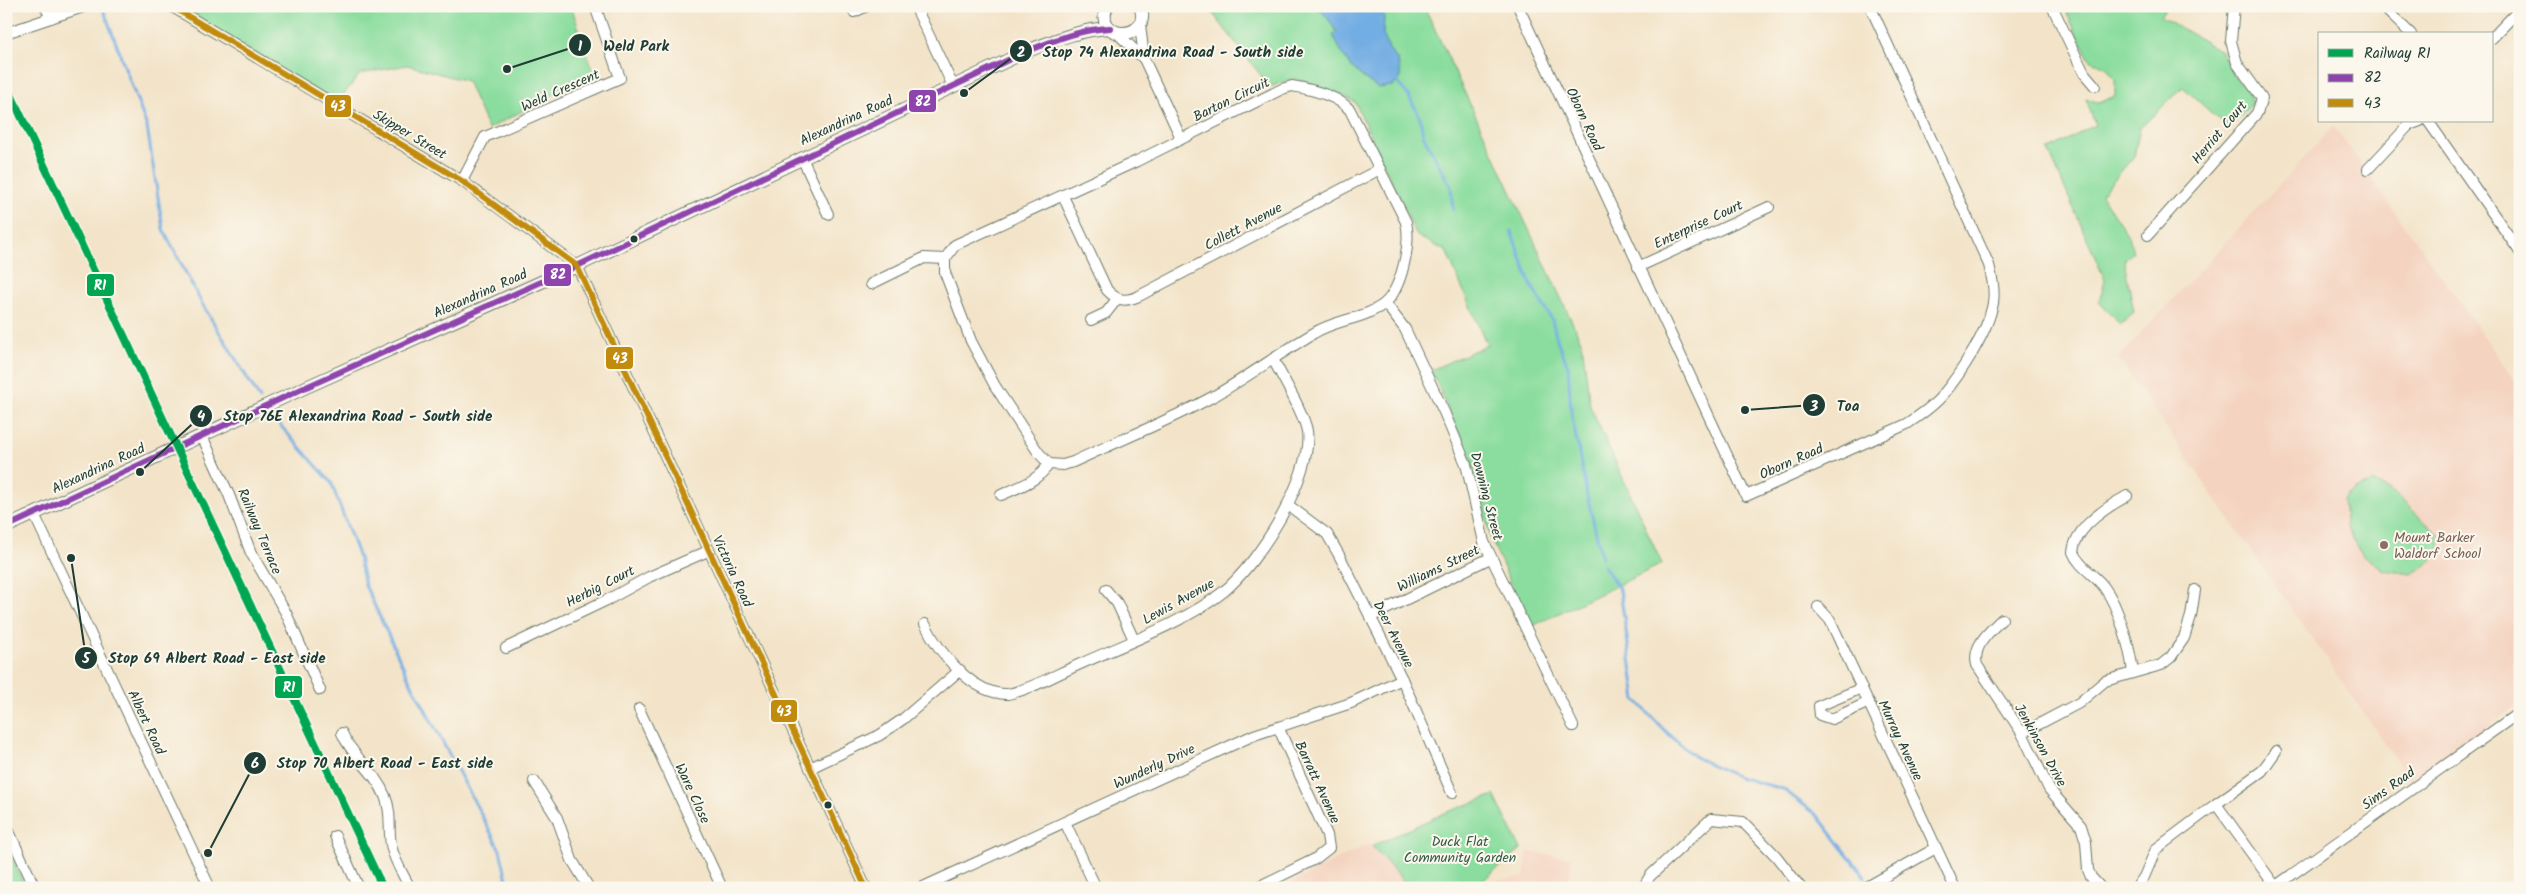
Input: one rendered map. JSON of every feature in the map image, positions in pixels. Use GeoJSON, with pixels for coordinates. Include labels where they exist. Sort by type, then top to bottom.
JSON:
{"type":"FeatureCollection","features":[{"type":"Feature","properties":{"kind":"main road"},"geometry":{"type":"LineString","coordinates":[[1141,17],[1150,6]]}},
{"type":"Feature","properties":{"kind":"main road","name":"Alexandrina Road"},"geometry":{"type":"LineString","coordinates":[[1074,33],[1106,8]]}},
{"type":"Feature","properties":{"kind":"main road"},"geometry":{"type":"LineString","coordinates":[[1106,8],[1113,30]]}},
{"type":"Feature","properties":{"kind":"main road","name":"Alexandrina Road"},"geometry":{"type":"LineString","coordinates":[[6,527],[576,266],[1026,52],[1074,33],[1094,28],[1130,33],[1141,17]]}},
{"type":"Feature","properties":{"kind":"street"},"geometry":{"type":"LineString","coordinates":[[45,6],[51,18]]}},
{"type":"Feature","properties":{"kind":"street"},"geometry":{"type":"LineString","coordinates":[[6,33],[86,6]]}},
{"type":"Feature","properties":{"kind":"street","name":"Skipper Street"},"geometry":{"type":"LineString","coordinates":[[171,6],[462,181],[576,266]]}},
{"type":"Feature","properties":{"kind":"street","name":"Weld Crescent"},"geometry":{"type":"LineString","coordinates":[[462,181],[485,138],[620,78],[595,6]]}},
{"type":"Feature","properties":{"kind":"street"},"geometry":{"type":"LineString","coordinates":[[854,12],[867,6]]}},
{"type":"Feature","properties":{"kind":"street"},"geometry":{"type":"LineString","coordinates":[[915,6],[953,86]]}},
{"type":"Feature","properties":{"kind":"street","name":"Oborn Road"},"geometry":{"type":"LineString","coordinates":[[1518,6],[1746,496],[1907,424],[1940,398],[1965,364],[1990,317],[1994,286],[1989,265],[1870,6]]}},
{"type":"Feature","properties":{"kind":"street"},"geometry":{"type":"LineString","coordinates":[[2052,6],[2084,73],[2095,86]]}},
{"type":"Feature","properties":{"kind":"street","name":"Herriot Court"},"geometry":{"type":"LineString","coordinates":[[2148,235],[2256,113],[2262,98],[2237,63],[2230,41],[2234,6]]}},
{"type":"Feature","properties":{"kind":"street"},"geometry":{"type":"LineString","coordinates":[[2382,6],[2409,32]]}},
{"type":"Feature","properties":{"kind":"street"},"geometry":{"type":"LineString","coordinates":[[2494,36],[2519,10]]}},
{"type":"Feature","properties":{"kind":"street"},"geometry":{"type":"LineString","coordinates":[[1141,17],[1144,59],[1181,138]]}},
{"type":"Feature","properties":{"kind":"street"},"geometry":{"type":"LineString","coordinates":[[1113,30],[1144,59]]}},
{"type":"Feature","properties":{"kind":"street","name":"Barton Circuit"},"geometry":{"type":"LineString","coordinates":[[945,258],[955,245],[1063,196],[1282,89],[1292,86],[1325,96],[1348,107],[1406,222],[1410,238],[1399,278],[1385,303]]}},
{"type":"Feature","properties":{"kind":"street"},"geometry":{"type":"LineString","coordinates":[[2368,169],[2409,125],[2417,122]]}},
{"type":"Feature","properties":{"kind":"street"},"geometry":{"type":"LineString","coordinates":[[2429,122],[2520,252]]}},
{"type":"Feature","properties":{"kind":"street"},"geometry":{"type":"LineString","coordinates":[[802,158],[828,214]]}},
{"type":"Feature","properties":{"kind":"street","name":"Collett Avenue"},"geometry":{"type":"LineString","coordinates":[[1117,299],[1126,300],[1139,296],[1380,169]]}},
{"type":"Feature","properties":{"kind":"street"},"geometry":{"type":"LineString","coordinates":[[1063,196],[1107,290],[1117,299],[1106,313],[1091,320]]}},
{"type":"Feature","properties":{"kind":"street","name":"Enterprise Court"},"geometry":{"type":"LineString","coordinates":[[1638,267],[1769,207]]}},
{"type":"Feature","properties":{"kind":"street"},"geometry":{"type":"LineString","coordinates":[[871,284],[924,258],[945,258],[945,273],[971,341],[995,386],[1038,452],[1049,464],[1063,465],[1195,406],[1273,360],[1315,332],[1362,315],[1385,303]]}},
{"type":"Feature","properties":{"kind":"street","name":"Victoria Road"},"geometry":{"type":"LineString","coordinates":[[576,266],[866,888]]}},
{"type":"Feature","properties":{"kind":"street","name":"Downing Street"},"geometry":{"type":"LineString","coordinates":[[1385,303],[1405,329],[1466,464],[1478,521],[1490,558],[1573,726]]}},
{"type":"Feature","properties":{"kind":"street","name":"Lewis Avenue"},"geometry":{"type":"LineString","coordinates":[[925,624],[933,641],[960,670],[983,689],[1008,694],[1134,640],[1210,602],[1250,565],[1288,504],[1306,461],[1307,430],[1273,360]]}},
{"type":"Feature","properties":{"kind":"street","name":"Railway Terrace"},"geometry":{"type":"LineString","coordinates":[[202,436],[229,495],[251,553],[286,614],[320,690]]}},
{"type":"Feature","properties":{"kind":"street"},"geometry":{"type":"LineString","coordinates":[[1001,495],[1034,480],[1042,474],[1049,464]]}},
{"type":"Feature","properties":{"kind":"street"},"geometry":{"type":"LineString","coordinates":[[2127,496],[2108,506],[2078,535],[2073,552],[2077,560],[2105,588],[2110,598],[2130,651],[2133,672]]}},
{"type":"Feature","properties":{"kind":"street","name":"Deer Avenue"},"geometry":{"type":"LineString","coordinates":[[1288,504],[1327,534],[1402,679],[1452,793]]}},
{"type":"Feature","properties":{"kind":"street","name":"Albert Road"},"geometry":{"type":"LineString","coordinates":[[34,514],[210,888]]}},
{"type":"Feature","properties":{"kind":"street","name":"Herbig Court"},"geometry":{"type":"LineString","coordinates":[[506,648],[708,550]]}},
{"type":"Feature","properties":{"kind":"street","name":"Williams Street"},"geometry":{"type":"LineString","coordinates":[[1370,617],[1490,558]]}},
{"type":"Feature","properties":{"kind":"street"},"geometry":{"type":"LineString","coordinates":[[1106,590],[1117,603],[1134,640]]}},
{"type":"Feature","properties":{"kind":"street"},"geometry":{"type":"LineString","coordinates":[[2022,733],[2079,703],[2105,680],[2161,665],[2178,650],[2191,616],[2195,590]]}},
{"type":"Feature","properties":{"kind":"street","name":"Murray Avenue"},"geometry":{"type":"LineString","coordinates":[[1818,607],[1830,620],[1955,888]]}},
{"type":"Feature","properties":{"kind":"street","name":"Jenkinson Drive"},"geometry":{"type":"LineString","coordinates":[[2002,619],[1985,636],[1975,657],[1977,665],[2022,733],[2049,790],[2081,826],[2086,842],[2088,870],[2091,877],[2101,888]]}},
{"type":"Feature","properties":{"kind":"street"},"geometry":{"type":"LineString","coordinates":[[810,768],[880,735],[903,719],[960,670]]}},
{"type":"Feature","properties":{"kind":"street","name":"Wunderly Drive"},"geometry":{"type":"LineString","coordinates":[[921,888],[1254,735],[1279,729],[1351,703],[1402,679]]}},
{"type":"Feature","properties":{"kind":"street"},"geometry":{"type":"LineString","coordinates":[[1862,688],[1819,706],[1820,715],[1832,719],[1869,702]]}},
{"type":"Feature","properties":{"kind":"street","name":"Ware Close"},"geometry":{"type":"LineString","coordinates":[[639,709],[722,888]]}},
{"type":"Feature","properties":{"kind":"street","name":"Sims Road"},"geometry":{"type":"LineString","coordinates":[[2274,887],[2520,712]]}},
{"type":"Feature","properties":{"kind":"street","name":"Barratt Avenue"},"geometry":{"type":"LineString","coordinates":[[1256,888],[1315,859],[1329,848],[1327,835],[1279,729]]}},
{"type":"Feature","properties":{"kind":"street"},"geometry":{"type":"LineString","coordinates":[[342,733],[348,748],[372,772],[383,791],[391,814],[392,849],[410,888]]}},
{"type":"Feature","properties":{"kind":"street"},"geometry":{"type":"LineString","coordinates":[[2136,888],[2144,877],[2156,849],[2262,771],[2276,751]]}},
{"type":"Feature","properties":{"kind":"street"},"geometry":{"type":"LineString","coordinates":[[534,781],[557,818],[572,860],[589,888]]}},
{"type":"Feature","properties":{"kind":"street"},"geometry":{"type":"LineString","coordinates":[[2216,804],[2274,887]]}},
{"type":"Feature","properties":{"kind":"street"},"geometry":{"type":"LineString","coordinates":[[1643,888],[1650,876],[1711,818],[1743,822],[1776,856],[1800,888]]}},
{"type":"Feature","properties":{"kind":"street"},"geometry":{"type":"LineString","coordinates":[[1065,822],[1096,888]]}},
{"type":"Feature","properties":{"kind":"street"},"geometry":{"type":"LineString","coordinates":[[6,825],[35,888]]}},
{"type":"Feature","properties":{"kind":"street"},"geometry":{"type":"LineString","coordinates":[[335,836],[359,888]]}},
{"type":"Feature","properties":{"kind":"street"},"geometry":{"type":"LineString","coordinates":[[1865,888],[1936,848]]}},
{"type":"Feature","properties":{"kind":"shaded area","name":"Mount Barker Waldorf School"},"geometry":{"type":"Polygon","coordinates":[[[2334,126],[2520,387],[2520,704],[2410,780],[2118,358],[2334,126]]]}},
{"type":"Feature","properties":{"kind":"shaded area"},"geometry":{"type":"Polygon","coordinates":[[[1370,844],[1410,888],[1281,888],[1350,853],[1370,844]]]}},
{"type":"Feature","properties":{"kind":"shaded area"},"geometry":{"type":"Polygon","coordinates":[[[1528,852],[1572,858],[1568,888],[1437,888],[1524,877],[1528,852]]]}},
{"type":"Feature","properties":{"kind":"green space"},"geometry":{"type":"Polygon","coordinates":[[[177,6],[571,6],[594,73],[488,129],[467,81],[407,65],[360,74],[336,104],[177,6]]]}},
{"type":"Feature","properties":{"kind":"green space"},"geometry":{"type":"Polygon","coordinates":[[[1207,6],[1424,6],[1582,343],[1590,406],[1662,564],[1530,627],[1491,539],[1471,460],[1431,370],[1487,345],[1446,251],[1417,236],[1355,102],[1298,79],[1291,79],[1270,87],[1207,6]]]}},
{"type":"Feature","properties":{"kind":"green space"},"geometry":{"type":"Polygon","coordinates":[[[2063,6],[2167,6],[2160,16],[2221,51],[2233,75],[2249,92],[2252,102],[2245,112],[2228,128],[2183,87],[2140,128],[2134,156],[2101,195],[2129,237],[2133,252],[2124,261],[2134,312],[2120,324],[2099,302],[2105,280],[2048,150],[2095,125],[2086,98],[2099,103],[2115,96],[2115,79],[2106,67],[2090,60],[2063,6]]]}},
{"type":"Feature","properties":{"kind":"green space"},"geometry":{"type":"Polygon","coordinates":[[[2372,482],[2394,493],[2439,535],[2441,551],[2426,566],[2412,574],[2384,570],[2363,555],[2346,527],[2343,500],[2355,489],[2372,482]]]}},
{"type":"Feature","properties":{"kind":"green space","name":"Duck Flat Community Garden"},"geometry":{"type":"Polygon","coordinates":[[[1494,795],[1521,849],[1476,886],[1410,888],[1372,846],[1442,814],[1494,795]]]}},
{"type":"Feature","properties":{"kind":"green space"},"geometry":{"type":"Polygon","coordinates":[[[6,845],[26,888],[6,888],[6,845]]]}},
{"type":"Feature","properties":{"kind":"water"},"geometry":{"type":"Polygon","coordinates":[[[1316,6],[1382,6],[1384,17],[1383,34],[1389,49],[1398,61],[1401,78],[1392,86],[1378,88],[1356,71],[1346,60],[1333,35],[1337,33],[1327,17],[1316,6]]]}},
{"type":"Feature","properties":{"kind":"waterway"},"geometry":{"type":"LineString","coordinates":[[103,8],[147,127],[163,229],[201,302],[260,399]]}},
{"type":"Feature","properties":{"kind":"waterway"},"geometry":{"type":"LineString","coordinates":[[1397,82],[1408,95],[1420,117],[1423,135],[1451,187],[1453,210]]}},
{"type":"Feature","properties":{"kind":"waterway"},"geometry":{"type":"LineString","coordinates":[[1511,231],[1531,285],[1552,320],[1557,340],[1568,366],[1571,411],[1587,495],[1602,558]]}},
{"type":"Feature","properties":{"kind":"waterway"},"geometry":{"type":"LineString","coordinates":[[270,414],[331,482],[359,558],[365,585],[408,677],[500,850],[509,888]]}},
{"type":"Feature","properties":{"kind":"waterway"},"geometry":{"type":"LineString","coordinates":[[1604,566],[1620,590],[1636,700],[1663,729],[1695,757],[1738,777],[1783,789],[1817,815],[1865,877]]}},
{"type":"Feature","properties":{"kind":"rail line","name":"R1"},"geometry":{"type":"LineString","coordinates":[[6,84],[383,888]]}},
{"type":"Feature","properties":{"kind":"transit line","name":"43"},"geometry":{"type":"LineString","coordinates":[[171,6],[462,181],[577,266],[866,888]]}},
{"type":"Feature","properties":{"kind":"transit line","name":"82"},"geometry":{"type":"LineString","coordinates":[[6,527],[304,388],[577,266],[1025,52],[1077,33],[1110,28]]}},
{"type":"Feature","properties":{"kind":"place","name":"Weld Park"},"geometry":{"type":"Point","coordinates":[507,69]}},
{"type":"Feature","properties":{"kind":"place","name":"Stop 74 Alexandrina Road - South side"},"geometry":{"type":"Point","coordinates":[964,93]}},
{"type":"Feature","properties":{"kind":"place","name":"Toa"},"geometry":{"type":"Point","coordinates":[1745,410]}},
{"type":"Feature","properties":{"kind":"place","name":"Stop 76E Alexandrina Road - South side"},"geometry":{"type":"Point","coordinates":[140,472]}},
{"type":"Feature","properties":{"kind":"place","name":"Mount Barker Waldorf School"},"geometry":{"type":"Point","coordinates":[2384,545]}},
{"type":"Feature","properties":{"kind":"place","name":"Stop 69 Albert Road - East side"},"geometry":{"type":"Point","coordinates":[71,558]}},
{"type":"Feature","properties":{"kind":"place","name":"Stop 70 Albert Road - East side"},"geometry":{"type":"Point","coordinates":[208,853]}}]}
